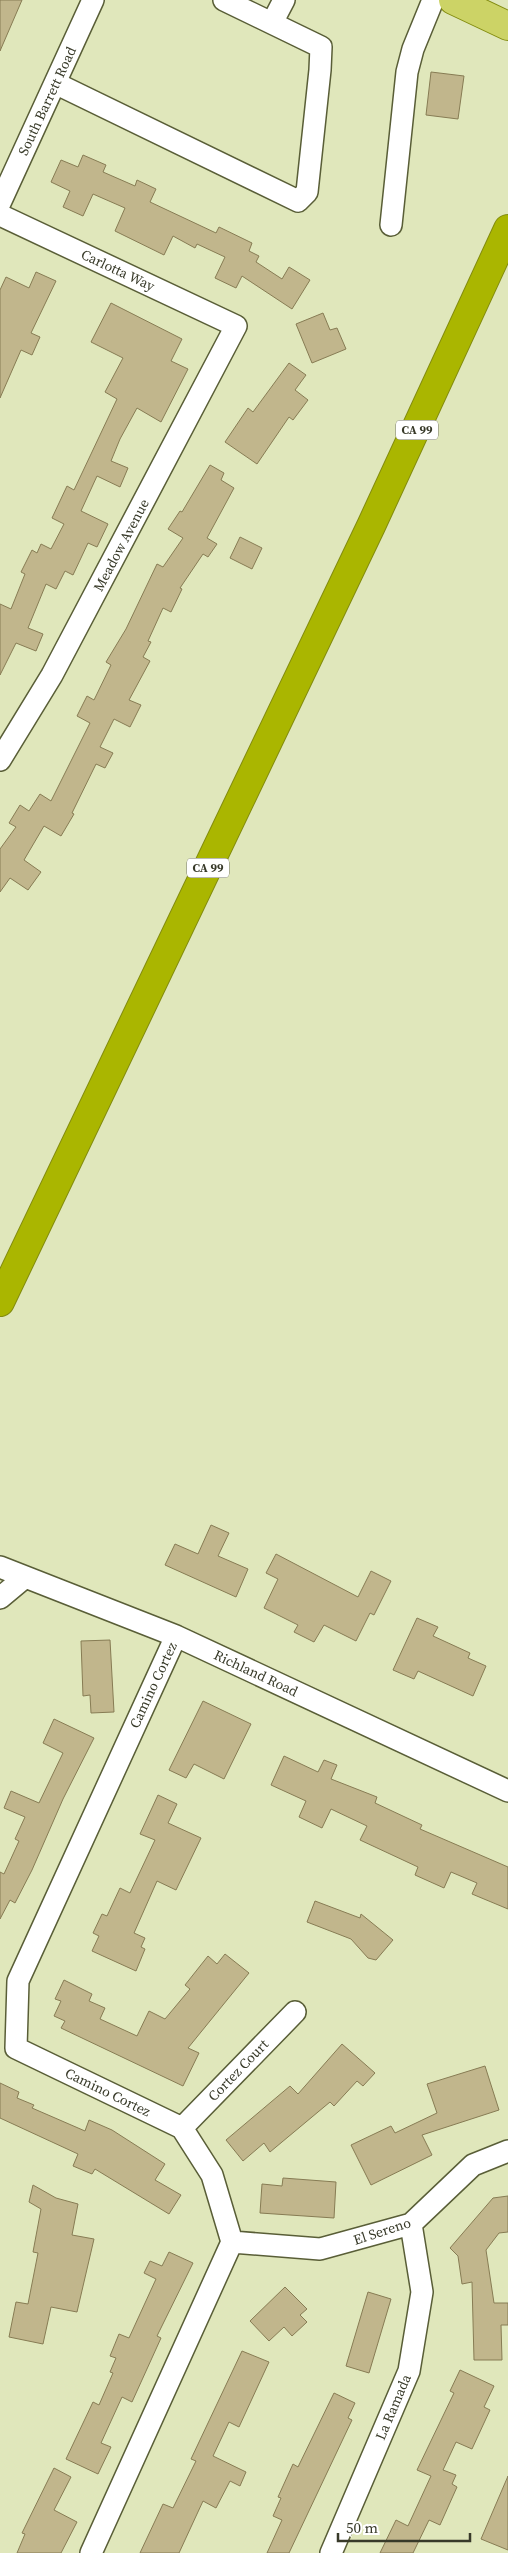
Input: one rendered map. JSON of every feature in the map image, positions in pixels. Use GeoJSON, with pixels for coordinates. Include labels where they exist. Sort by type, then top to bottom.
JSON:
{"type":"FeatureCollection","features":[{"type":"Feature","properties":{"kind":"highway","name":"CA 99"},"geometry":{"type":"LineString","coordinates":[[0,1302],[376,517],[508,228]]}},
{"type":"Feature","properties":{"kind":"main road"},"geometry":{"type":"LineString","coordinates":[[453,0],[508,26]]}},
{"type":"Feature","properties":{"kind":"street","name":"South Barrett Road"},"geometry":{"type":"LineString","coordinates":[[0,202],[93,0]]}},
{"type":"Feature","properties":{"kind":"street"},"geometry":{"type":"LineString","coordinates":[[55,83],[298,201],[306,192],[321,47],[224,0]]}},
{"type":"Feature","properties":{"kind":"street"},"geometry":{"type":"LineString","coordinates":[[272,23],[284,0]]}},
{"type":"Feature","properties":{"kind":"street"},"geometry":{"type":"LineString","coordinates":[[391,225],[407,72],[433,0]]}},
{"type":"Feature","properties":{"kind":"street","name":"Carlotta Way"},"geometry":{"type":"LineString","coordinates":[[0,215],[236,326]]}},
{"type":"Feature","properties":{"kind":"street","name":"Meadow Avenue"},"geometry":{"type":"LineString","coordinates":[[0,760],[52,675],[236,326]]}},
{"type":"Feature","properties":{"kind":"street","name":"Richland Road"},"geometry":{"type":"LineString","coordinates":[[0,1567],[176,1636],[508,1792]]}},
{"type":"Feature","properties":{"kind":"street"},"geometry":{"type":"LineString","coordinates":[[0,1598],[24,1578]]}},
{"type":"Feature","properties":{"kind":"street","name":"Camino Cortez"},"geometry":{"type":"LineString","coordinates":[[176,1636],[18,1980],[16,2048],[182,2128]]}},
{"type":"Feature","properties":{"kind":"street","name":"Cortez Court"},"geometry":{"type":"LineString","coordinates":[[182,2128],[295,2012]]}},
{"type":"Feature","properties":{"kind":"street"},"geometry":{"type":"LineString","coordinates":[[91,2553],[232,2242],[212,2175],[182,2128]]}},
{"type":"Feature","properties":{"kind":"street","name":"El Sereno"},"geometry":{"type":"LineString","coordinates":[[232,2242],[320,2249],[411,2224],[473,2165],[508,2151]]}},
{"type":"Feature","properties":{"kind":"street","name":"La Ramada"},"geometry":{"type":"LineString","coordinates":[[331,2553],[409,2371],[422,2292],[411,2224]]}},
{"type":"Feature","properties":{"kind":"building"},"geometry":{"type":"Polygon","coordinates":[[[0,0],[22,0],[0,51],[0,0]]]}},
{"type":"Feature","properties":{"kind":"building"},"geometry":{"type":"Polygon","coordinates":[[[431,72],[464,76],[458,119],[426,115],[431,72]]]}},
{"type":"Feature","properties":{"kind":"building"},"geometry":{"type":"Polygon","coordinates":[[[83,155],[106,165],[103,172],[135,186],[137,180],[156,189],[150,202],[216,233],[219,227],[252,243],[249,251],[259,256],[256,262],[282,279],[289,267],[310,280],[292,309],[242,276],[236,288],[215,278],[225,257],[197,244],[195,248],[173,236],[164,255],[115,231],[125,208],[93,194],[83,216],[63,207],[70,191],[51,182],[61,160],[78,167],[83,155]]]}},
{"type":"Feature","properties":{"kind":"building"},"geometry":{"type":"Polygon","coordinates":[[[36,272],[56,281],[31,333],[40,337],[32,355],[21,350],[0,398],[0,290],[6,277],[29,288],[36,272]]]}},
{"type":"Feature","properties":{"kind":"building"},"geometry":{"type":"Polygon","coordinates":[[[111,303],[182,339],[171,361],[188,369],[161,422],[137,408],[120,439],[111,461],[128,468],[120,487],[97,476],[81,511],[108,524],[97,547],[88,543],[73,575],[65,571],[56,589],[46,584],[28,628],[43,634],[36,651],[16,643],[0,675],[0,604],[11,609],[25,574],[21,572],[32,550],[37,553],[41,544],[51,549],[64,524],[52,518],[67,486],[74,490],[117,399],[105,392],[123,358],[91,342],[111,303]]]}},
{"type":"Feature","properties":{"kind":"building"},"geometry":{"type":"Polygon","coordinates":[[[323,313],[330,330],[337,328],[346,349],[312,363],[296,324],[323,313]]]}},
{"type":"Feature","properties":{"kind":"building"},"geometry":{"type":"Polygon","coordinates":[[[289,363],[306,375],[295,390],[308,400],[293,420],[289,417],[257,464],[225,442],[248,408],[253,412],[289,363]]]}},
{"type":"Feature","properties":{"kind":"building"},"geometry":{"type":"Polygon","coordinates":[[[210,465],[224,473],[221,480],[234,488],[207,538],[217,544],[208,557],[203,554],[180,588],[182,589],[171,612],[163,608],[148,641],[151,642],[143,657],[150,661],[129,700],[141,705],[130,727],[114,719],[100,747],[113,753],[105,768],[96,764],[72,813],[74,814],[61,836],[44,826],[24,860],[41,872],[28,890],[10,878],[0,892],[0,849],[16,827],[9,823],[20,805],[29,811],[40,794],[51,801],[90,723],[77,716],[87,696],[94,700],[111,665],[106,662],[126,629],[157,564],[163,567],[183,538],[168,529],[180,511],[182,512],[210,465]]]}},
{"type":"Feature","properties":{"kind":"building"},"geometry":{"type":"Polygon","coordinates":[[[240,537],[262,548],[252,569],[230,558],[240,537]]]}},
{"type":"Feature","properties":{"kind":"building"},"geometry":{"type":"Polygon","coordinates":[[[211,1525],[229,1533],[218,1556],[248,1569],[236,1597],[165,1565],[175,1544],[198,1554],[211,1525]]]}},
{"type":"Feature","properties":{"kind":"building"},"geometry":{"type":"Polygon","coordinates":[[[276,1554],[358,1597],[371,1571],[391,1581],[374,1615],[370,1613],[356,1641],[324,1625],[314,1642],[294,1632],[298,1625],[264,1608],[278,1579],[266,1573],[276,1554]]]}},
{"type":"Feature","properties":{"kind":"building"},"geometry":{"type":"Polygon","coordinates":[[[417,1618],[438,1627],[433,1636],[470,1653],[468,1658],[486,1666],[473,1696],[418,1671],[414,1679],[393,1670],[417,1618]]]}},
{"type":"Feature","properties":{"kind":"building"},"geometry":{"type":"Polygon","coordinates":[[[110,1640],[114,1712],[91,1713],[90,1695],[83,1696],[81,1641],[110,1640]]]}},
{"type":"Feature","properties":{"kind":"building"},"geometry":{"type":"Polygon","coordinates":[[[203,1701],[251,1724],[224,1779],[194,1764],[186,1778],[169,1770],[203,1701]]]}},
{"type":"Feature","properties":{"kind":"building"},"geometry":{"type":"Polygon","coordinates":[[[54,1719],[94,1738],[63,1799],[32,1870],[15,1903],[10,1900],[0,1919],[0,1872],[4,1874],[19,1841],[15,1839],[25,1817],[4,1808],[11,1791],[39,1803],[63,1753],[43,1743],[54,1719]]]}},
{"type":"Feature","properties":{"kind":"building"},"geometry":{"type":"Polygon","coordinates":[[[284,1756],[318,1772],[324,1760],[337,1765],[331,1779],[377,1797],[375,1803],[422,1825],[420,1829],[508,1867],[508,1909],[472,1894],[477,1883],[451,1872],[444,1888],[415,1875],[418,1867],[360,1840],[367,1826],[331,1809],[322,1828],[299,1817],[306,1801],[271,1785],[284,1756]]]}},
{"type":"Feature","properties":{"kind":"building"},"geometry":{"type":"Polygon","coordinates":[[[158,1795],[177,1804],[168,1823],[201,1838],[176,1890],[157,1881],[134,1933],[145,1938],[141,1947],[145,1949],[136,1971],[92,1951],[99,1936],[93,1933],[102,1914],[107,1916],[120,1888],[130,1893],[155,1840],[140,1834],[158,1795]]]}},
{"type":"Feature","properties":{"kind":"building"},"geometry":{"type":"Polygon","coordinates":[[[315,1901],[360,1918],[361,1914],[393,1940],[376,1960],[368,1958],[351,1939],[307,1922],[315,1901]]]}},
{"type":"Feature","properties":{"kind":"building"},"geometry":{"type":"Polygon","coordinates":[[[225,1954],[249,1973],[188,2048],[199,2053],[183,2086],[61,2028],[65,2021],[54,2016],[61,2001],[55,1999],[64,1980],[92,1994],[89,2001],[105,2008],[100,2019],[137,2036],[149,2011],[165,2019],[190,1989],[185,1985],[208,1956],[217,1964],[225,1954]]]}},
{"type":"Feature","properties":{"kind":"building"},"geometry":{"type":"Polygon","coordinates":[[[342,2044],[375,2073],[363,2086],[357,2081],[334,2106],[330,2102],[270,2152],[264,2143],[243,2161],[226,2140],[290,2086],[298,2094],[342,2044]]]}},
{"type":"Feature","properties":{"kind":"building"},"geometry":{"type":"Polygon","coordinates":[[[485,2066],[499,2110],[422,2135],[432,2155],[371,2185],[351,2145],[391,2126],[395,2133],[437,2113],[427,2084],[485,2066]]]}},
{"type":"Feature","properties":{"kind":"building"},"geometry":{"type":"Polygon","coordinates":[[[0,2083],[19,2092],[17,2098],[34,2105],[32,2108],[85,2131],[89,2120],[112,2130],[165,2164],[155,2180],[181,2195],[169,2214],[95,2169],[92,2174],[73,2166],[78,2154],[0,2118],[0,2083]]]}},
{"type":"Feature","properties":{"kind":"building"},"geometry":{"type":"Polygon","coordinates":[[[283,2178],[336,2182],[334,2218],[260,2213],[262,2184],[282,2186],[283,2178]]]}},
{"type":"Feature","properties":{"kind":"building"},"geometry":{"type":"Polygon","coordinates":[[[33,2185],[56,2198],[78,2204],[72,2235],[94,2239],[77,2312],[51,2307],[43,2344],[9,2337],[16,2302],[28,2304],[38,2253],[33,2252],[41,2209],[29,2202],[33,2185]]]}},
{"type":"Feature","properties":{"kind":"building"},"geometry":{"type":"Polygon","coordinates":[[[508,2196],[508,2232],[499,2233],[486,2250],[494,2303],[508,2303],[508,2325],[501,2325],[502,2360],[474,2360],[472,2282],[462,2284],[458,2256],[450,2248],[493,2198],[508,2196]]]}},
{"type":"Feature","properties":{"kind":"building"},"geometry":{"type":"Polygon","coordinates":[[[169,2252],[193,2263],[157,2336],[161,2338],[132,2402],[122,2397],[101,2443],[111,2447],[98,2474],[66,2459],[93,2402],[99,2405],[113,2373],[110,2372],[116,2358],[110,2356],[119,2334],[129,2338],[156,2279],[144,2273],[150,2261],[162,2266],[169,2252]]]}},
{"type":"Feature","properties":{"kind":"building"},"geometry":{"type":"Polygon","coordinates":[[[285,2287],[307,2309],[300,2315],[307,2322],[292,2336],[284,2327],[269,2341],[250,2321],[285,2287]]]}},
{"type":"Feature","properties":{"kind":"building"},"geometry":{"type":"Polygon","coordinates":[[[368,2292],[391,2299],[369,2373],[346,2366],[368,2292]]]}},
{"type":"Feature","properties":{"kind":"building"},"geometry":{"type":"Polygon","coordinates":[[[242,2351],[269,2362],[239,2427],[229,2422],[213,2456],[246,2472],[240,2486],[230,2481],[216,2508],[203,2501],[179,2553],[140,2553],[163,2504],[173,2508],[196,2461],[191,2459],[242,2351]]]}},
{"type":"Feature","properties":{"kind":"building"},"geometry":{"type":"Polygon","coordinates":[[[460,2370],[494,2386],[484,2407],[490,2410],[472,2449],[456,2442],[443,2470],[456,2475],[452,2484],[457,2487],[440,2525],[429,2520],[413,2553],[380,2553],[396,2520],[408,2526],[431,2476],[417,2470],[454,2393],[450,2391],[460,2370]]]}},
{"type":"Feature","properties":{"kind":"building"},"geometry":{"type":"Polygon","coordinates":[[[334,2393],[355,2403],[348,2418],[352,2420],[289,2553],[267,2553],[282,2520],[273,2516],[281,2498],[278,2497],[293,2464],[298,2467],[334,2393]]]}},
{"type":"Feature","properties":{"kind":"building"},"geometry":{"type":"Polygon","coordinates":[[[54,2468],[71,2477],[54,2510],[77,2522],[61,2553],[17,2553],[25,2534],[22,2533],[54,2468]]]}},
{"type":"Feature","properties":{"kind":"building"},"geometry":{"type":"Polygon","coordinates":[[[508,2476],[508,2550],[481,2539],[508,2476]]]}}]}
